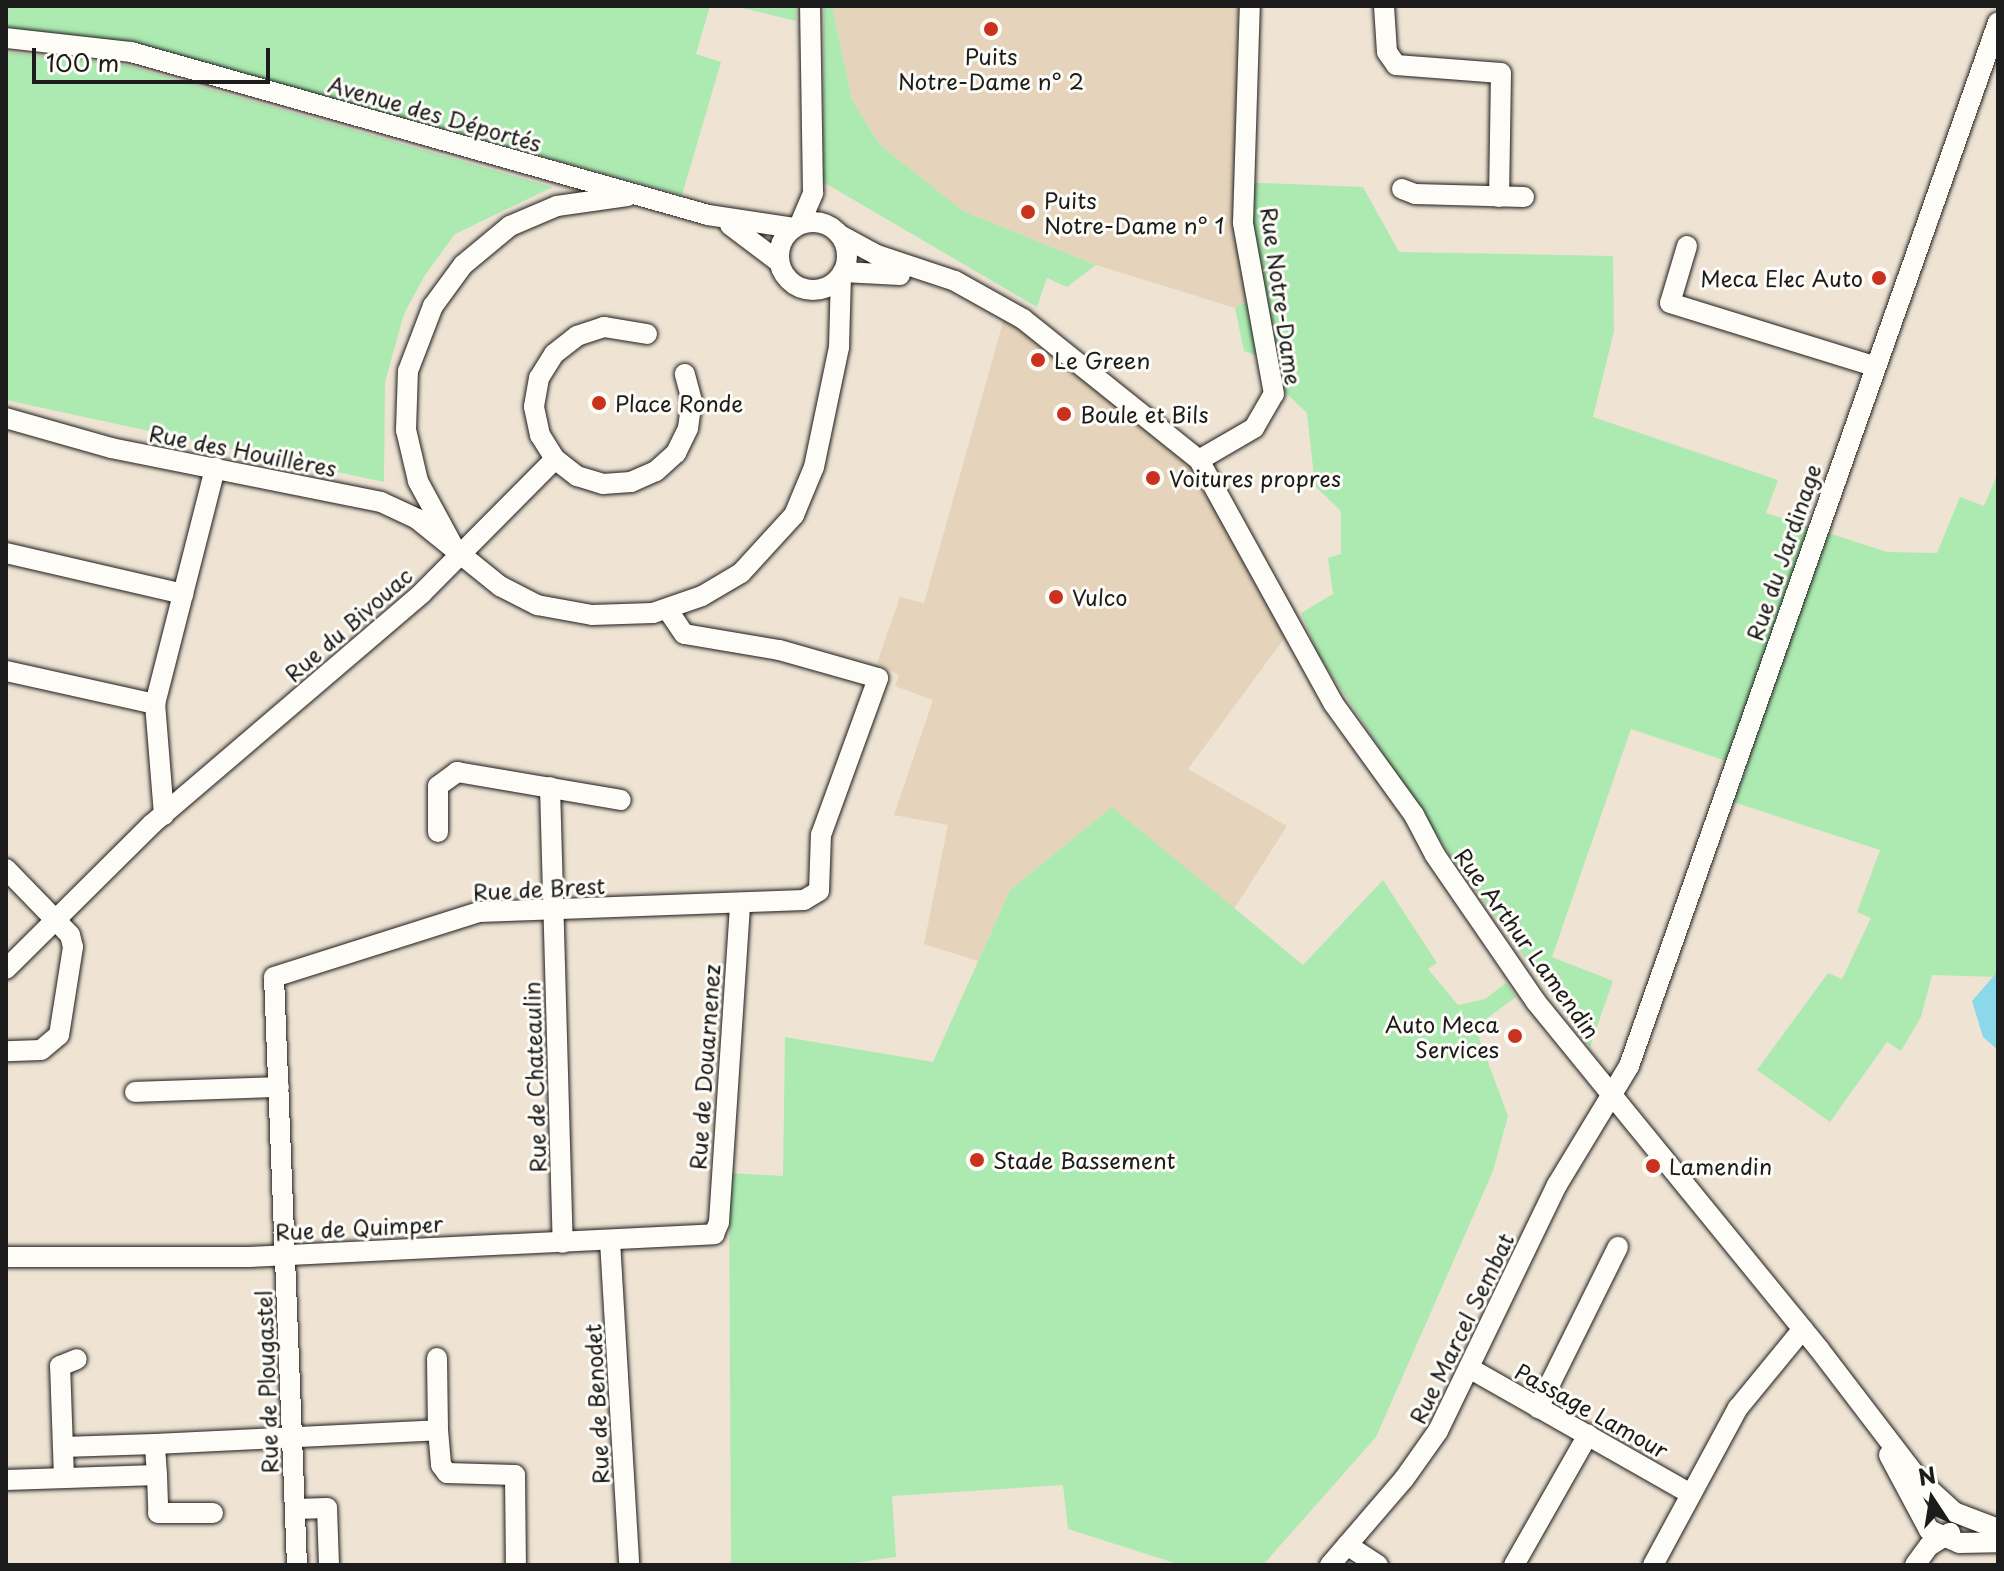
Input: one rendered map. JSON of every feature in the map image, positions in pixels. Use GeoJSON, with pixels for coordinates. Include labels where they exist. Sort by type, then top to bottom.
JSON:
{"type":"FeatureCollection","features":[{"type":"Feature","properties":{"kind":"street"},"geometry":{"type":"LineString","coordinates":[[810,6],[813,198],[797,226],[782,243],[779,262],[790,281],[811,290],[833,314],[840,331]]}},
{"type":"Feature","properties":{"kind":"street","name":"Rue Notre-Dame"},"geometry":{"type":"LineString","coordinates":[[1199,460],[1254,428],[1274,394],[1243,223],[1250,6]]}},
{"type":"Feature","properties":{"kind":"street"},"geometry":{"type":"LineString","coordinates":[[1384,6],[1387,52],[1396,65],[1501,73],[1499,197]]}},
{"type":"Feature","properties":{"kind":"street","name":"Rue du Jardinage"},"geometry":{"type":"LineString","coordinates":[[1611,1096],[1629,1066],[1998,22]]}},
{"type":"Feature","properties":{"kind":"street","name":"Avenue des Déportés"},"geometry":{"type":"LineString","coordinates":[[6,38],[131,52],[708,215],[797,226]]}},
{"type":"Feature","properties":{"kind":"street"},"geometry":{"type":"LineString","coordinates":[[811,290],[830,285],[842,274],[847,253],[823,193],[813,135]]}},
{"type":"Feature","properties":{"kind":"street"},"geometry":{"type":"LineString","coordinates":[[1402,189],[1524,197]]}},
{"type":"Feature","properties":{"kind":"street"},"geometry":{"type":"LineString","coordinates":[[458,555],[423,493],[408,442],[406,382],[426,319],[463,265],[510,226],[557,206],[639,195]]}},
{"type":"Feature","properties":{"kind":"street","name":"Avenue des Déportés"},"geometry":{"type":"LineString","coordinates":[[708,215],[748,235],[779,262]]}},
{"type":"Feature","properties":{"kind":"street"},"geometry":{"type":"LineString","coordinates":[[797,226],[820,223],[877,255],[978,293],[1040,332],[1199,460]]}},
{"type":"Feature","properties":{"kind":"street"},"geometry":{"type":"LineString","coordinates":[[1687,246],[1670,303],[1874,366]]}},
{"type":"Feature","properties":{"kind":"street"},"geometry":{"type":"LineString","coordinates":[[842,274],[881,270],[978,293]]}},
{"type":"Feature","properties":{"kind":"street","name":"Rue des Houillères"},"geometry":{"type":"LineString","coordinates":[[6,418],[111,448],[381,502],[417,519],[458,555],[511,592],[554,610],[625,616],[667,609],[741,573],[794,515],[814,467],[840,331],[842,274]]}},
{"type":"Feature","properties":{"kind":"street"},"geometry":{"type":"LineString","coordinates":[[647,334],[604,327],[577,336],[554,354],[539,378],[534,407],[540,435],[555,459],[577,476],[603,484],[631,482],[656,471],[676,453],[688,428],[692,401],[685,374]]}},
{"type":"Feature","properties":{"kind":"street","name":"Rue du Bivouac"},"geometry":{"type":"LineString","coordinates":[[6,969],[164,815],[422,593],[555,459]]}},
{"type":"Feature","properties":{"kind":"street","name":"Rue Arthur Lamendin"},"geometry":{"type":"LineString","coordinates":[[1199,460],[1341,715],[1414,815],[1435,855],[1521,981],[1611,1096],[1803,1329],[1870,1420]]}},
{"type":"Feature","properties":{"kind":"street"},"geometry":{"type":"LineString","coordinates":[[164,815],[155,704],[215,468]]}},
{"type":"Feature","properties":{"kind":"street"},"geometry":{"type":"LineString","coordinates":[[6,553],[183,594]]}},
{"type":"Feature","properties":{"kind":"street","name":"Rue de Brest"},"geometry":{"type":"LineString","coordinates":[[274,977],[470,913],[740,903],[816,896],[821,885],[821,835],[878,678],[779,650],[684,634],[667,609]]}},
{"type":"Feature","properties":{"kind":"street"},"geometry":{"type":"LineString","coordinates":[[6,671],[155,704]]}},
{"type":"Feature","properties":{"kind":"street"},"geometry":{"type":"LineString","coordinates":[[438,832],[438,786],[449,774],[621,800]]}},
{"type":"Feature","properties":{"kind":"street","name":"Rue de Chateaulin"},"geometry":{"type":"LineString","coordinates":[[550,787],[563,1243]]}},
{"type":"Feature","properties":{"kind":"street"},"geometry":{"type":"LineString","coordinates":[[6,869],[56,920],[73,947],[60,1031],[46,1048],[6,1051]]}},
{"type":"Feature","properties":{"kind":"street","name":"Rue de Douarnenez"},"geometry":{"type":"LineString","coordinates":[[714,1234],[719,1222],[740,903]]}},
{"type":"Feature","properties":{"kind":"street","name":"Rue de Plougastel"},"geometry":{"type":"LineString","coordinates":[[274,977],[297,1565]]}},
{"type":"Feature","properties":{"kind":"street"},"geometry":{"type":"LineString","coordinates":[[135,1092],[279,1087]]}},
{"type":"Feature","properties":{"kind":"street","name":"Rue Marcel Sembat"},"geometry":{"type":"LineString","coordinates":[[1330,1565],[1430,1444],[1557,1185],[1611,1096]]}},
{"type":"Feature","properties":{"kind":"street","name":"Rue de Quimper"},"geometry":{"type":"LineString","coordinates":[[6,1257],[249,1257],[285,1252],[563,1243],[714,1234]]}},
{"type":"Feature","properties":{"kind":"street","name":"Rue de Benodet"},"geometry":{"type":"LineString","coordinates":[[610,1241],[629,1565]]}},
{"type":"Feature","properties":{"kind":"street"},"geometry":{"type":"LineString","coordinates":[[1538,1408],[1618,1247]]}},
{"type":"Feature","properties":{"kind":"street"},"geometry":{"type":"LineString","coordinates":[[1653,1565],[1742,1401],[1803,1329]]}},
{"type":"Feature","properties":{"kind":"street"},"geometry":{"type":"LineString","coordinates":[[437,1358],[441,1465],[447,1473],[515,1475],[516,1565]]}},
{"type":"Feature","properties":{"kind":"street"},"geometry":{"type":"LineString","coordinates":[[64,1478],[60,1366],[77,1359]]}},
{"type":"Feature","properties":{"kind":"street","name":"Passage Lamour"},"geometry":{"type":"LineString","coordinates":[[1469,1368],[1691,1494]]}},
{"type":"Feature","properties":{"kind":"street"},"geometry":{"type":"LineString","coordinates":[[1870,1420],[1910,1501],[1929,1530],[1941,1537],[1995,1533]]}},
{"type":"Feature","properties":{"kind":"street"},"geometry":{"type":"LineString","coordinates":[[1870,1420],[1936,1499],[1995,1533]]}},
{"type":"Feature","properties":{"kind":"street"},"geometry":{"type":"LineString","coordinates":[[63,1447],[438,1430]]}},
{"type":"Feature","properties":{"kind":"street"},"geometry":{"type":"LineString","coordinates":[[1514,1565],[1588,1435]]}},
{"type":"Feature","properties":{"kind":"street"},"geometry":{"type":"LineString","coordinates":[[155,1444],[158,1513],[213,1513]]}},
{"type":"Feature","properties":{"kind":"street"},"geometry":{"type":"LineString","coordinates":[[6,1480],[157,1475]]}},
{"type":"Feature","properties":{"kind":"street"},"geometry":{"type":"LineString","coordinates":[[1910,1501],[1914,1565]]}},
{"type":"Feature","properties":{"kind":"street"},"geometry":{"type":"LineString","coordinates":[[295,1509],[327,1508],[329,1565]]}},
{"type":"Feature","properties":{"kind":"street"},"geometry":{"type":"LineString","coordinates":[[1914,1565],[1941,1537]]}},
{"type":"Feature","properties":{"kind":"street"},"geometry":{"type":"LineString","coordinates":[[1347,1545],[1378,1565]]}},
{"type":"Feature","properties":{"kind":"shaded area"},"geometry":{"type":"Polygon","coordinates":[[[832,6],[1238,6],[1236,182],[1250,301],[1235,308],[1096,265],[963,211],[880,145],[852,100],[832,6]]]}},
{"type":"Feature","properties":{"kind":"shaded area"},"geometry":{"type":"Polygon","coordinates":[[[1005,315],[1187,457],[1289,632],[1188,769],[1287,826],[1234,909],[1112,807],[1010,890],[978,961],[924,944],[948,825],[894,815],[933,700],[895,686],[899,675],[877,663],[900,597],[924,603],[1005,315]]]}},
{"type":"Feature","properties":{"kind":"green space"},"geometry":{"type":"Polygon","coordinates":[[[6,6],[710,6],[696,54],[721,62],[682,195],[135,44],[6,29],[6,6]]]}},
{"type":"Feature","properties":{"kind":"green space"},"geometry":{"type":"Polygon","coordinates":[[[734,6],[796,6],[796,21],[734,6]]]}},
{"type":"Feature","properties":{"kind":"green space"},"geometry":{"type":"Polygon","coordinates":[[[824,6],[832,6],[852,100],[880,145],[963,211],[1096,265],[1067,287],[1047,278],[1037,307],[823,182],[824,6]]]}},
{"type":"Feature","properties":{"kind":"green space"},"geometry":{"type":"Polygon","coordinates":[[[6,52],[126,65],[553,187],[455,234],[425,275],[404,314],[385,382],[384,482],[6,400],[6,52]]]}},
{"type":"Feature","properties":{"kind":"green space"},"geometry":{"type":"Polygon","coordinates":[[[1236,182],[1363,187],[1399,252],[1613,256],[1614,331],[1593,417],[1778,480],[1766,513],[1887,552],[1937,553],[1960,497],[1984,506],[1998,472],[1997,977],[1932,975],[1921,1017],[1901,1051],[1887,1042],[1830,1122],[1757,1070],[1828,973],[1842,979],[1871,918],[1857,912],[1880,850],[1733,802],[1747,768],[1631,729],[1552,957],[1613,981],[1590,1047],[1448,852],[1318,654],[1301,613],[1333,594],[1328,558],[1341,554],[1341,511],[1315,486],[1307,413],[1284,391],[1277,363],[1244,351],[1235,308],[1249,301],[1236,247],[1236,182]]]}},
{"type":"Feature","properties":{"kind":"green space"},"geometry":{"type":"Polygon","coordinates":[[[1112,807],[1303,965],[1383,880],[1437,963],[1428,969],[1458,1005],[1485,999],[1506,983],[1516,997],[1475,1027],[1508,1116],[1493,1171],[1376,1437],[1263,1565],[1181,1565],[1068,1529],[1063,1485],[892,1496],[896,1557],[838,1565],[731,1565],[729,1173],[783,1176],[785,1037],[933,1062],[1010,890],[1112,807]]]}},
{"type":"Feature","properties":{"kind":"water"},"geometry":{"type":"Polygon","coordinates":[[[1998,971],[1998,1050],[1983,1037],[1972,1001],[1998,971]]]}},
{"type":"Feature","properties":{"kind":"place","name":"Puits Notre-Dame n° 2"},"geometry":{"type":"Point","coordinates":[991,29]}},
{"type":"Feature","properties":{"kind":"place","name":"Puits Notre-Dame n° 1"},"geometry":{"type":"Point","coordinates":[1028,212]}},
{"type":"Feature","properties":{"kind":"place","name":"Meca Elec Auto"},"geometry":{"type":"Point","coordinates":[1879,278]}},
{"type":"Feature","properties":{"kind":"place","name":"Le Green"},"geometry":{"type":"Point","coordinates":[1038,360]}},
{"type":"Feature","properties":{"kind":"place","name":"Place Ronde"},"geometry":{"type":"Point","coordinates":[599,403]}},
{"type":"Feature","properties":{"kind":"place","name":"Boule et Bils"},"geometry":{"type":"Point","coordinates":[1064,414]}},
{"type":"Feature","properties":{"kind":"place","name":"Voitures propres"},"geometry":{"type":"Point","coordinates":[1153,478]}},
{"type":"Feature","properties":{"kind":"place","name":"Vulco"},"geometry":{"type":"Point","coordinates":[1056,597]}},
{"type":"Feature","properties":{"kind":"place","name":"Auto Meca Services"},"geometry":{"type":"Point","coordinates":[1515,1036]}},
{"type":"Feature","properties":{"kind":"place","name":"Stade Bassement"},"geometry":{"type":"Point","coordinates":[977,1160]}},
{"type":"Feature","properties":{"kind":"place","name":"Lamendin"},"geometry":{"type":"Point","coordinates":[1653,1166]}}]}
